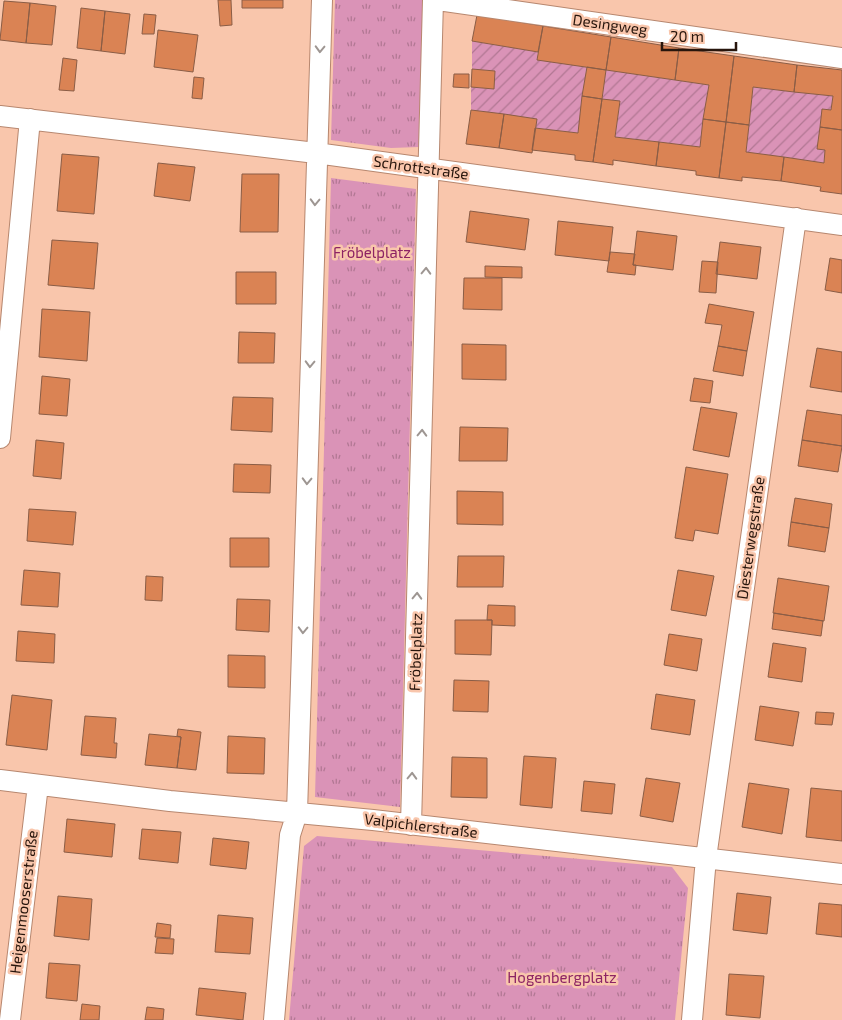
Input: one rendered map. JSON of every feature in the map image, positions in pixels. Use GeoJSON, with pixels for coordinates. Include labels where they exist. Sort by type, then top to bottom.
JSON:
{"type":"FeatureCollection","features":[{"type":"Feature","properties":{"kind":"street"},"geometry":{"type":"LineString","coordinates":[[274,1020],[290,835],[297,813],[322,0]]}},
{"type":"Feature","properties":{"kind":"street","name":"Fröbelplatz"},"geometry":{"type":"LineString","coordinates":[[411,825],[433,0]]}},
{"type":"Feature","properties":{"kind":"street","name":"Desingweg"},"geometry":{"type":"LineString","coordinates":[[438,0],[842,58]]}},
{"type":"Feature","properties":{"kind":"street","name":"Schrottstraße"},"geometry":{"type":"LineString","coordinates":[[0,116],[316,153],[842,225]]}},
{"type":"Feature","properties":{"kind":"street"},"geometry":{"type":"LineString","coordinates":[[0,438],[30,119]]}},
{"type":"Feature","properties":{"kind":"street","name":"Diesterwegstraße"},"geometry":{"type":"LineString","coordinates":[[706,858],[796,218]]}},
{"type":"Feature","properties":{"kind":"street","name":"Valpichlerstraße"},"geometry":{"type":"LineString","coordinates":[[0,780],[842,874]]}},
{"type":"Feature","properties":{"kind":"street","name":"Heigenmooserstraße"},"geometry":{"type":"LineString","coordinates":[[10,1020],[38,785]]}},
{"type":"Feature","properties":{"kind":"street"},"geometry":{"type":"LineString","coordinates":[[692,1020],[706,858]]}},
{"type":"Feature","properties":{"kind":"green space"},"geometry":{"type":"Polygon","coordinates":[[[335,0],[423,0],[419,147],[391,148],[331,140],[335,0]]]}},
{"type":"Feature","properties":{"kind":"green space"},"geometry":{"type":"Polygon","coordinates":[[[472,41],[538,52],[537,59],[587,67],[578,133],[535,128],[536,119],[471,110],[471,87],[494,89],[495,71],[472,69],[472,41]]]}},
{"type":"Feature","properties":{"kind":"green space"},"geometry":{"type":"Polygon","coordinates":[[[606,70],[709,85],[700,147],[615,137],[620,102],[602,99],[606,70]]]}},
{"type":"Feature","properties":{"kind":"green space"},"geometry":{"type":"Polygon","coordinates":[[[753,87],[833,96],[831,110],[822,109],[824,163],[746,152],[753,87]]]}},
{"type":"Feature","properties":{"kind":"green space","name":"Fröbelplatz"},"geometry":{"type":"Polygon","coordinates":[[[331,178],[416,189],[400,807],[315,797],[331,178]]]}},
{"type":"Feature","properties":{"kind":"green space","name":"Hogenbergplatz"},"geometry":{"type":"Polygon","coordinates":[[[317,836],[672,867],[688,888],[675,1020],[289,1020],[304,846],[317,836]]]}},
{"type":"Feature","properties":{"kind":"building"},"geometry":{"type":"Polygon","coordinates":[[[218,0],[231,0],[232,25],[220,26],[218,0]]]}},
{"type":"Feature","properties":{"kind":"building"},"geometry":{"type":"Polygon","coordinates":[[[242,0],[283,0],[283,8],[242,8],[242,0]]]}},
{"type":"Feature","properties":{"kind":"building"},"geometry":{"type":"Polygon","coordinates":[[[4,1],[30,3],[26,43],[0,40],[4,1]]]}},
{"type":"Feature","properties":{"kind":"building"},"geometry":{"type":"Polygon","coordinates":[[[30,3],[56,6],[52,45],[26,43],[30,3]]]}},
{"type":"Feature","properties":{"kind":"building"},"geometry":{"type":"Polygon","coordinates":[[[81,8],[105,11],[101,51],[77,48],[81,8]]]}},
{"type":"Feature","properties":{"kind":"building"},"geometry":{"type":"Polygon","coordinates":[[[105,11],[130,14],[125,54],[101,51],[105,11]]]}},
{"type":"Feature","properties":{"kind":"building"},"geometry":{"type":"Polygon","coordinates":[[[144,14],[156,15],[154,34],[142,34],[144,14]]]}},
{"type":"Feature","properties":{"kind":"building"},"geometry":{"type":"Polygon","coordinates":[[[477,15],[543,26],[538,52],[472,41],[477,15]]]}},
{"type":"Feature","properties":{"kind":"building"},"geometry":{"type":"Polygon","coordinates":[[[543,26],[611,37],[606,70],[537,60],[543,26]]]}},
{"type":"Feature","properties":{"kind":"building"},"geometry":{"type":"Polygon","coordinates":[[[158,30],[198,35],[193,72],[154,67],[158,30]]]}},
{"type":"Feature","properties":{"kind":"building"},"geometry":{"type":"Polygon","coordinates":[[[611,37],[679,48],[675,80],[606,70],[611,37]]]}},
{"type":"Feature","properties":{"kind":"building"},"geometry":{"type":"Polygon","coordinates":[[[679,48],[734,56],[726,122],[703,119],[709,85],[675,80],[679,48]]]}},
{"type":"Feature","properties":{"kind":"building"},"geometry":{"type":"Polygon","coordinates":[[[734,56],[797,65],[794,92],[753,87],[749,125],[726,122],[734,56]]]}},
{"type":"Feature","properties":{"kind":"building"},"geometry":{"type":"Polygon","coordinates":[[[63,58],[77,60],[74,91],[59,90],[63,58]]]}},
{"type":"Feature","properties":{"kind":"building"},"geometry":{"type":"Polygon","coordinates":[[[797,65],[842,70],[842,130],[820,127],[822,109],[831,110],[833,96],[794,92],[797,65]]]}},
{"type":"Feature","properties":{"kind":"building"},"geometry":{"type":"Polygon","coordinates":[[[587,67],[606,70],[602,99],[582,96],[587,67]]]}},
{"type":"Feature","properties":{"kind":"building"},"geometry":{"type":"Polygon","coordinates":[[[472,69],[495,71],[494,89],[471,87],[472,69]]]}},
{"type":"Feature","properties":{"kind":"building"},"geometry":{"type":"Polygon","coordinates":[[[454,74],[469,74],[469,88],[453,87],[454,74]]]}},
{"type":"Feature","properties":{"kind":"building"},"geometry":{"type":"Polygon","coordinates":[[[194,77],[204,78],[202,99],[192,98],[194,77]]]}},
{"type":"Feature","properties":{"kind":"building"},"geometry":{"type":"Polygon","coordinates":[[[582,96],[602,99],[593,162],[575,160],[575,155],[532,150],[535,128],[578,133],[582,96]]]}},
{"type":"Feature","properties":{"kind":"building"},"geometry":{"type":"Polygon","coordinates":[[[602,99],[620,101],[615,137],[659,142],[656,166],[613,160],[613,165],[593,162],[602,99]]]}},
{"type":"Feature","properties":{"kind":"building"},"geometry":{"type":"Polygon","coordinates":[[[471,110],[504,114],[499,148],[466,144],[471,110]]]}},
{"type":"Feature","properties":{"kind":"building"},"geometry":{"type":"Polygon","coordinates":[[[504,114],[537,119],[532,153],[499,148],[504,114]]]}},
{"type":"Feature","properties":{"kind":"building"},"geometry":{"type":"Polygon","coordinates":[[[703,119],[726,122],[719,178],[696,175],[696,171],[656,166],[659,142],[700,147],[703,119]]]}},
{"type":"Feature","properties":{"kind":"building"},"geometry":{"type":"Polygon","coordinates":[[[726,122],[749,125],[746,152],[784,157],[781,181],[742,177],[742,181],[719,178],[726,122]]]}},
{"type":"Feature","properties":{"kind":"building"},"geometry":{"type":"Polygon","coordinates":[[[820,127],[842,130],[842,194],[820,191],[821,187],[781,181],[784,157],[824,163],[825,150],[817,149],[820,127]]]}},
{"type":"Feature","properties":{"kind":"building"},"geometry":{"type":"Polygon","coordinates":[[[62,154],[99,157],[94,214],[57,211],[62,154]]]}},
{"type":"Feature","properties":{"kind":"building"},"geometry":{"type":"Polygon","coordinates":[[[158,163],[195,167],[190,201],[154,196],[158,163]]]}},
{"type":"Feature","properties":{"kind":"building"},"geometry":{"type":"Polygon","coordinates":[[[242,174],[279,174],[278,232],[240,232],[242,174]]]}},
{"type":"Feature","properties":{"kind":"building"},"geometry":{"type":"Polygon","coordinates":[[[470,211],[529,219],[525,250],[466,242],[470,211]]]}},
{"type":"Feature","properties":{"kind":"building"},"geometry":{"type":"Polygon","coordinates":[[[558,221],[613,227],[609,261],[555,255],[558,221]]]}},
{"type":"Feature","properties":{"kind":"building"},"geometry":{"type":"Polygon","coordinates":[[[637,231],[677,236],[673,270],[633,265],[637,231]]]}},
{"type":"Feature","properties":{"kind":"building"},"geometry":{"type":"Polygon","coordinates":[[[52,240],[98,243],[94,289],[48,285],[52,240]]]}},
{"type":"Feature","properties":{"kind":"building"},"geometry":{"type":"Polygon","coordinates":[[[720,242],[761,247],[757,279],[716,274],[720,242]]]}},
{"type":"Feature","properties":{"kind":"building"},"geometry":{"type":"Polygon","coordinates":[[[610,252],[635,254],[633,265],[636,265],[635,275],[607,272],[610,252]]]}},
{"type":"Feature","properties":{"kind":"building"},"geometry":{"type":"Polygon","coordinates":[[[830,258],[842,260],[842,293],[825,290],[830,258]]]}},
{"type":"Feature","properties":{"kind":"building"},"geometry":{"type":"Polygon","coordinates":[[[702,261],[718,262],[716,293],[699,292],[702,261]]]}},
{"type":"Feature","properties":{"kind":"building"},"geometry":{"type":"Polygon","coordinates":[[[485,266],[522,267],[522,278],[485,277],[485,266]]]}},
{"type":"Feature","properties":{"kind":"building"},"geometry":{"type":"Polygon","coordinates":[[[236,272],[276,272],[276,304],[236,304],[236,272]]]}},
{"type":"Feature","properties":{"kind":"building"},"geometry":{"type":"Polygon","coordinates":[[[464,278],[502,278],[502,310],[463,309],[464,278]]]}},
{"type":"Feature","properties":{"kind":"building"},"geometry":{"type":"Polygon","coordinates":[[[709,304],[754,312],[747,351],[718,346],[722,325],[705,323],[709,304]]]}},
{"type":"Feature","properties":{"kind":"building"},"geometry":{"type":"Polygon","coordinates":[[[42,309],[90,312],[87,361],[39,357],[42,309]]]}},
{"type":"Feature","properties":{"kind":"building"},"geometry":{"type":"Polygon","coordinates":[[[239,332],[275,333],[274,363],[238,363],[239,332]]]}},
{"type":"Feature","properties":{"kind":"building"},"geometry":{"type":"Polygon","coordinates":[[[462,344],[506,345],[506,380],[462,379],[462,344]]]}},
{"type":"Feature","properties":{"kind":"building"},"geometry":{"type":"Polygon","coordinates":[[[718,346],[747,351],[743,376],[713,371],[718,346]]]}},
{"type":"Feature","properties":{"kind":"building"},"geometry":{"type":"Polygon","coordinates":[[[817,348],[842,352],[842,392],[810,387],[817,348]]]}},
{"type":"Feature","properties":{"kind":"building"},"geometry":{"type":"Polygon","coordinates":[[[42,376],[70,379],[67,416],[39,414],[42,376]]]}},
{"type":"Feature","properties":{"kind":"building"},"geometry":{"type":"Polygon","coordinates":[[[694,378],[713,381],[710,403],[690,401],[694,378]]]}},
{"type":"Feature","properties":{"kind":"building"},"geometry":{"type":"Polygon","coordinates":[[[233,397],[273,398],[272,432],[231,430],[233,397]]]}},
{"type":"Feature","properties":{"kind":"building"},"geometry":{"type":"Polygon","coordinates":[[[701,407],[737,413],[729,457],[693,450],[701,407]]]}},
{"type":"Feature","properties":{"kind":"building"},"geometry":{"type":"Polygon","coordinates":[[[807,410],[842,415],[842,446],[802,440],[807,410]]]}},
{"type":"Feature","properties":{"kind":"building"},"geometry":{"type":"Polygon","coordinates":[[[460,427],[508,428],[507,461],[459,461],[460,427]]]}},
{"type":"Feature","properties":{"kind":"building"},"geometry":{"type":"Polygon","coordinates":[[[36,440],[64,443],[61,479],[33,476],[36,440]]]}},
{"type":"Feature","properties":{"kind":"building"},"geometry":{"type":"Polygon","coordinates":[[[802,440],[842,446],[838,472],[798,466],[802,440]]]}},
{"type":"Feature","properties":{"kind":"building"},"geometry":{"type":"Polygon","coordinates":[[[234,464],[271,465],[270,493],[233,492],[234,464]]]}},
{"type":"Feature","properties":{"kind":"building"},"geometry":{"type":"Polygon","coordinates":[[[686,467],[728,474],[718,534],[695,530],[693,541],[675,538],[686,467]]]}},
{"type":"Feature","properties":{"kind":"building"},"geometry":{"type":"Polygon","coordinates":[[[457,491],[503,492],[503,525],[457,524],[457,491]]]}},
{"type":"Feature","properties":{"kind":"building"},"geometry":{"type":"Polygon","coordinates":[[[795,498],[832,504],[829,528],[791,522],[795,498]]]}},
{"type":"Feature","properties":{"kind":"building"},"geometry":{"type":"Polygon","coordinates":[[[29,509],[76,512],[73,545],[27,541],[29,509]]]}},
{"type":"Feature","properties":{"kind":"building"},"geometry":{"type":"Polygon","coordinates":[[[791,522],[829,528],[825,552],[788,546],[791,522]]]}},
{"type":"Feature","properties":{"kind":"building"},"geometry":{"type":"Polygon","coordinates":[[[230,538],[269,538],[269,567],[230,567],[230,538]]]}},
{"type":"Feature","properties":{"kind":"building"},"geometry":{"type":"Polygon","coordinates":[[[458,556],[504,556],[503,587],[457,587],[458,556]]]}},
{"type":"Feature","properties":{"kind":"building"},"geometry":{"type":"Polygon","coordinates":[[[24,570],[60,573],[58,607],[21,605],[24,570]]]}},
{"type":"Feature","properties":{"kind":"building"},"geometry":{"type":"Polygon","coordinates":[[[678,570],[714,576],[706,616],[671,610],[678,570]]]}},
{"type":"Feature","properties":{"kind":"building"},"geometry":{"type":"Polygon","coordinates":[[[146,576],[163,577],[162,601],[145,600],[146,576]]]}},
{"type":"Feature","properties":{"kind":"building"},"geometry":{"type":"Polygon","coordinates":[[[778,578],[829,586],[824,621],[773,613],[778,578]]]}},
{"type":"Feature","properties":{"kind":"building"},"geometry":{"type":"Polygon","coordinates":[[[237,599],[270,600],[269,632],[236,630],[237,599]]]}},
{"type":"Feature","properties":{"kind":"building"},"geometry":{"type":"Polygon","coordinates":[[[488,605],[515,606],[515,626],[492,625],[492,620],[487,620],[488,605]]]}},
{"type":"Feature","properties":{"kind":"building"},"geometry":{"type":"Polygon","coordinates":[[[774,613],[823,621],[821,636],[772,629],[774,613]]]}},
{"type":"Feature","properties":{"kind":"building"},"geometry":{"type":"Polygon","coordinates":[[[455,620],[492,620],[491,655],[455,654],[455,620]]]}},
{"type":"Feature","properties":{"kind":"building"},"geometry":{"type":"Polygon","coordinates":[[[18,631],[55,634],[54,663],[16,661],[18,631]]]}},
{"type":"Feature","properties":{"kind":"building"},"geometry":{"type":"Polygon","coordinates":[[[669,634],[702,639],[697,671],[664,665],[669,634]]]}},
{"type":"Feature","properties":{"kind":"building"},"geometry":{"type":"Polygon","coordinates":[[[773,643],[806,648],[802,682],[768,677],[773,643]]]}},
{"type":"Feature","properties":{"kind":"building"},"geometry":{"type":"Polygon","coordinates":[[[228,655],[265,656],[265,688],[228,687],[228,655]]]}},
{"type":"Feature","properties":{"kind":"building"},"geometry":{"type":"Polygon","coordinates":[[[454,680],[489,681],[488,712],[453,711],[454,680]]]}},
{"type":"Feature","properties":{"kind":"building"},"geometry":{"type":"Polygon","coordinates":[[[656,694],[695,700],[690,735],[651,729],[656,694]]]}},
{"type":"Feature","properties":{"kind":"building"},"geometry":{"type":"Polygon","coordinates":[[[12,695],[52,700],[47,750],[6,745],[12,695]]]}},
{"type":"Feature","properties":{"kind":"building"},"geometry":{"type":"Polygon","coordinates":[[[760,706],[799,712],[793,746],[755,740],[760,706]]]}},
{"type":"Feature","properties":{"kind":"building"},"geometry":{"type":"Polygon","coordinates":[[[816,712],[834,713],[832,725],[815,724],[816,712]]]}},
{"type":"Feature","properties":{"kind":"building"},"geometry":{"type":"Polygon","coordinates":[[[85,716],[116,718],[114,743],[117,743],[116,758],[81,755],[85,716]]]}},
{"type":"Feature","properties":{"kind":"building"},"geometry":{"type":"Polygon","coordinates":[[[178,729],[201,732],[196,770],[177,768],[181,737],[177,736],[178,729]]]}},
{"type":"Feature","properties":{"kind":"building"},"geometry":{"type":"Polygon","coordinates":[[[149,734],[181,737],[177,768],[145,765],[149,734]]]}},
{"type":"Feature","properties":{"kind":"building"},"geometry":{"type":"Polygon","coordinates":[[[228,736],[265,738],[264,774],[227,773],[228,736]]]}},
{"type":"Feature","properties":{"kind":"building"},"geometry":{"type":"Polygon","coordinates":[[[524,756],[556,758],[552,808],[520,805],[524,756]]]}},
{"type":"Feature","properties":{"kind":"building"},"geometry":{"type":"Polygon","coordinates":[[[452,757],[487,758],[487,798],[451,797],[452,757]]]}},
{"type":"Feature","properties":{"kind":"building"},"geometry":{"type":"Polygon","coordinates":[[[646,778],[680,783],[673,822],[640,816],[646,778]]]}},
{"type":"Feature","properties":{"kind":"building"},"geometry":{"type":"Polygon","coordinates":[[[584,781],[615,784],[612,814],[581,811],[584,781]]]}},
{"type":"Feature","properties":{"kind":"building"},"geometry":{"type":"Polygon","coordinates":[[[749,783],[789,789],[782,834],[742,827],[749,783]]]}},
{"type":"Feature","properties":{"kind":"building"},"geometry":{"type":"Polygon","coordinates":[[[811,788],[842,791],[842,841],[806,837],[811,788]]]}},
{"type":"Feature","properties":{"kind":"building"},"geometry":{"type":"Polygon","coordinates":[[[67,819],[115,824],[112,857],[64,852],[67,819]]]}},
{"type":"Feature","properties":{"kind":"building"},"geometry":{"type":"Polygon","coordinates":[[[142,829],[181,832],[178,863],[139,859],[142,829]]]}},
{"type":"Feature","properties":{"kind":"building"},"geometry":{"type":"Polygon","coordinates":[[[213,838],[249,842],[246,869],[210,865],[213,838]]]}},
{"type":"Feature","properties":{"kind":"building"},"geometry":{"type":"Polygon","coordinates":[[[737,893],[771,897],[767,934],[733,930],[737,893]]]}},
{"type":"Feature","properties":{"kind":"building"},"geometry":{"type":"Polygon","coordinates":[[[58,896],[92,899],[89,940],[54,936],[58,896]]]}},
{"type":"Feature","properties":{"kind":"building"},"geometry":{"type":"Polygon","coordinates":[[[819,903],[842,905],[842,937],[816,934],[819,903]]]}},
{"type":"Feature","properties":{"kind":"building"},"geometry":{"type":"Polygon","coordinates":[[[218,915],[253,918],[250,954],[215,952],[218,915]]]}},
{"type":"Feature","properties":{"kind":"building"},"geometry":{"type":"Polygon","coordinates":[[[157,923],[171,925],[170,938],[155,937],[157,923]]]}},
{"type":"Feature","properties":{"kind":"building"},"geometry":{"type":"Polygon","coordinates":[[[157,938],[174,939],[173,954],[155,953],[157,938]]]}},
{"type":"Feature","properties":{"kind":"building"},"geometry":{"type":"Polygon","coordinates":[[[49,963],[80,965],[77,1001],[46,998],[49,963]]]}},
{"type":"Feature","properties":{"kind":"building"},"geometry":{"type":"Polygon","coordinates":[[[729,974],[764,976],[760,1018],[726,1015],[729,974]]]}},
{"type":"Feature","properties":{"kind":"building"},"geometry":{"type":"Polygon","coordinates":[[[199,988],[246,993],[243,1020],[196,1015],[199,988]]]}},
{"type":"Feature","properties":{"kind":"building"},"geometry":{"type":"Polygon","coordinates":[[[82,1004],[100,1006],[99,1020],[80,1020],[82,1004]]]}},
{"type":"Feature","properties":{"kind":"building"},"geometry":{"type":"Polygon","coordinates":[[[147,1007],[164,1009],[163,1020],[145,1020],[147,1007]]]}}]}
